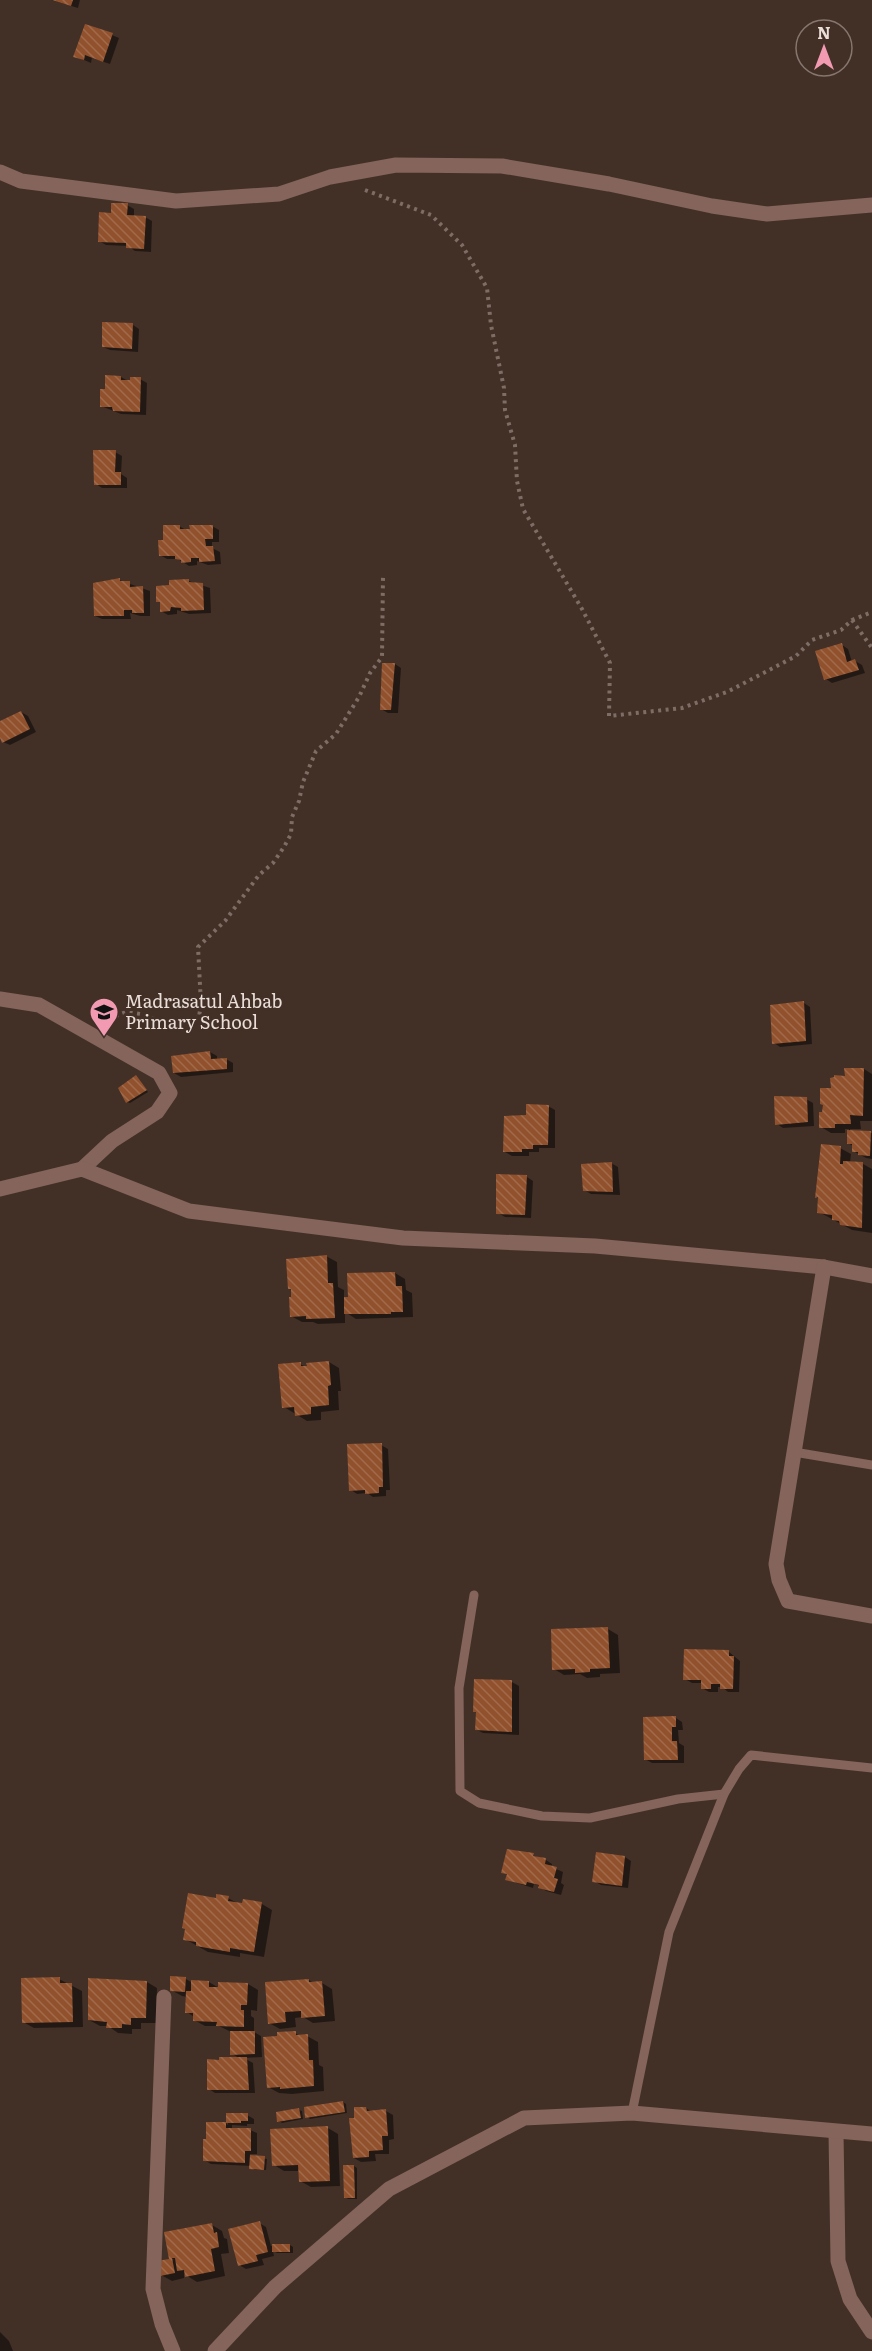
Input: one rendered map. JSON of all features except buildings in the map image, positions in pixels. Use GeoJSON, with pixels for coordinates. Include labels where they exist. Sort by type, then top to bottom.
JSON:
{"type":"FeatureCollection","features":[{"type":"Feature","properties":{"kind":"street"},"geometry":{"type":"LineString","coordinates":[[0,172],[21,181],[176,201],[279,194],[330,177],[396,165],[502,166],[609,184],[712,206],[767,214],[872,205]]}},
{"type":"Feature","properties":{"kind":"street"},"geometry":{"type":"LineString","coordinates":[[0,999],[39,1005],[159,1073],[170,1093],[158,1112],[112,1141],[82,1169],[0,1189]]}},
{"type":"Feature","properties":{"kind":"street"},"geometry":{"type":"LineString","coordinates":[[82,1169],[189,1211],[403,1238],[595,1246],[824,1268],[872,1276]]}},
{"type":"Feature","properties":{"kind":"street"},"geometry":{"type":"LineString","coordinates":[[824,1268],[776,1564],[779,1580],[788,1601],[872,1616]]}},
{"type":"Feature","properties":{"kind":"street"},"geometry":{"type":"LineString","coordinates":[[164,1997],[153,2289],[162,2324],[173,2351]]}},
{"type":"Feature","properties":{"kind":"street"},"geometry":{"type":"LineString","coordinates":[[215,2351],[275,2287],[389,2188],[524,2118],[632,2113],[872,2134]]}},
{"type":"Feature","properties":{"kind":"street"},"geometry":{"type":"LineString","coordinates":[[836,2132],[838,2261],[850,2299],[872,2332]]}},
{"type":"Feature","properties":{"kind":"lane"},"geometry":{"type":"LineString","coordinates":[[794,1452],[872,1465]]}},
{"type":"Feature","properties":{"kind":"lane"},"geometry":{"type":"LineString","coordinates":[[474,1595],[459,1688],[460,1791],[479,1803],[542,1816],[590,1818],[678,1799],[724,1794]]}},
{"type":"Feature","properties":{"kind":"lane"},"geometry":{"type":"LineString","coordinates":[[632,2113],[669,1932],[724,1794],[739,1769],[751,1755],[872,1768]]}},
{"type":"Feature","properties":{"kind":"path"},"geometry":{"type":"LineString","coordinates":[[364,189],[431,215],[462,245],[487,288],[506,410],[515,445],[517,481],[523,509],[582,609],[610,663],[609,716],[682,708],[727,692],[796,656],[812,640],[841,630],[852,620],[872,612]]}},
{"type":"Feature","properties":{"kind":"path"},"geometry":{"type":"LineString","coordinates":[[92,1035],[108,1019],[126,1012],[141,1014],[171,1025],[199,1017],[201,1004],[198,947],[225,921],[259,875],[273,863],[284,847],[291,834],[292,817],[316,751],[336,734],[359,697],[370,673],[382,657],[383,576]]}},
{"type":"Feature","properties":{"kind":"path"},"geometry":{"type":"LineString","coordinates":[[852,620],[872,648]]}},
{"type":"Feature","properties":{"kind":"place","name":"Madrasatul Ahbab Primary School"},"geometry":{"type":"Point","coordinates":[104,1038]}}]}
